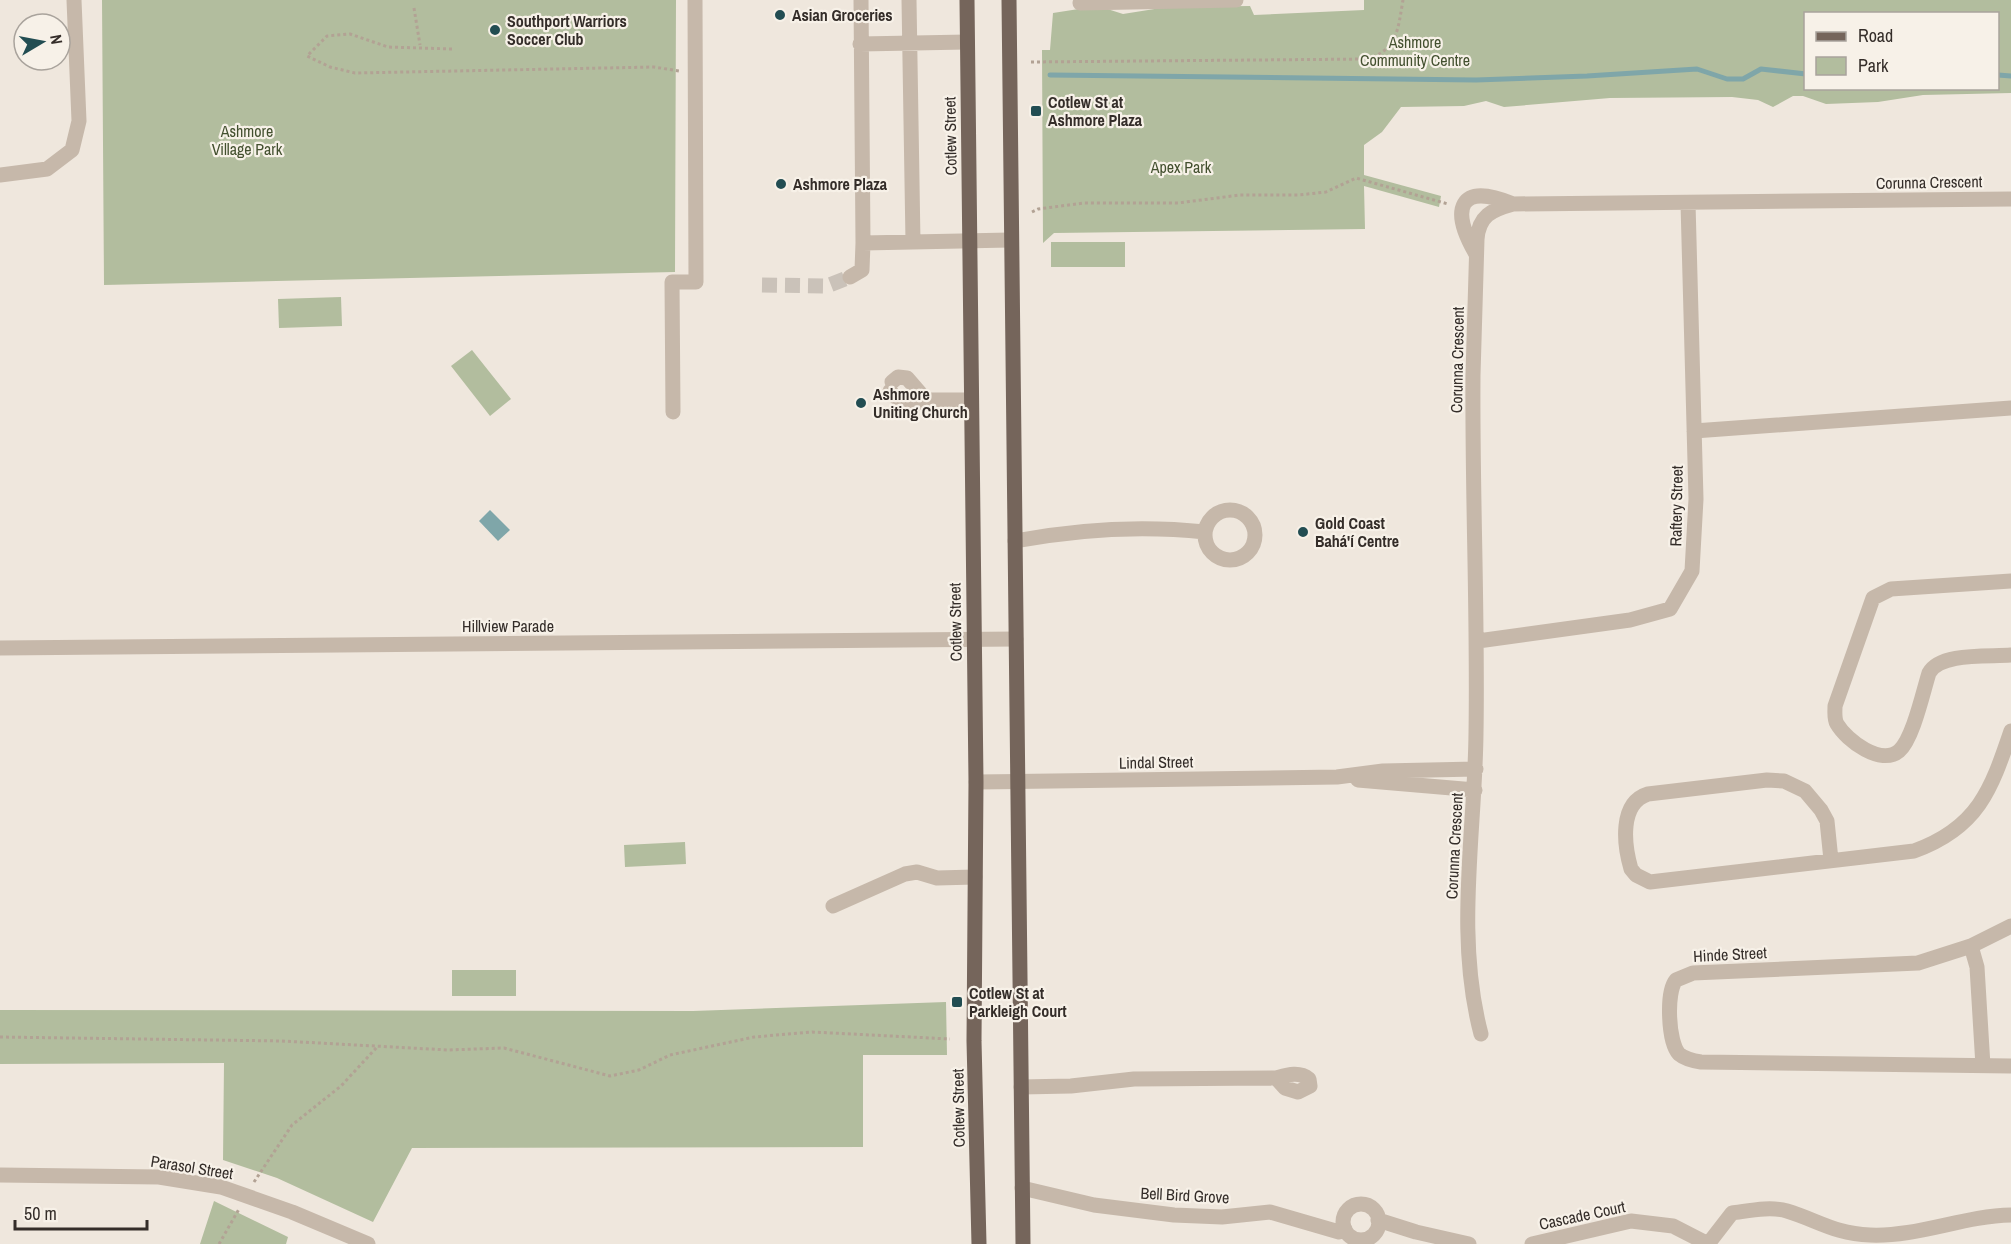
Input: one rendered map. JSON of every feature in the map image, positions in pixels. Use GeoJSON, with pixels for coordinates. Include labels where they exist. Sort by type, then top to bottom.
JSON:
{"type":"FeatureCollection","features":[{"type":"Feature","properties":{"kind":"main road","name":"Cotlew Street"},"geometry":{"type":"LineString","coordinates":[[967,0],[976,782],[974,1031],[979,1244]]}},
{"type":"Feature","properties":{"kind":"main road"},"geometry":{"type":"LineString","coordinates":[[1009,0],[1023,1244]]}},
{"type":"Feature","properties":{"kind":"street"},"geometry":{"type":"LineString","coordinates":[[0,175],[47,169],[72,150],[79,122],[74,0]]}},
{"type":"Feature","properties":{"kind":"street"},"geometry":{"type":"LineString","coordinates":[[673,412],[672,282],[696,282],[695,0]]}},
{"type":"Feature","properties":{"kind":"street"},"geometry":{"type":"LineString","coordinates":[[850,277],[862,270],[861,0]]}},
{"type":"Feature","properties":{"kind":"street"},"geometry":{"type":"LineString","coordinates":[[909,0],[913,242]]}},
{"type":"Feature","properties":{"kind":"street"},"geometry":{"type":"LineString","coordinates":[[1080,3],[1236,0]]}},
{"type":"Feature","properties":{"kind":"street"},"geometry":{"type":"LineString","coordinates":[[860,44],[967,42]]}},
{"type":"Feature","properties":{"kind":"street"},"geometry":{"type":"LineString","coordinates":[[1477,256],[1463,229],[1461,210],[1472,196],[1480,195],[1513,204]]}},
{"type":"Feature","properties":{"kind":"street","name":"Corunna Crescent"},"geometry":{"type":"LineString","coordinates":[[1481,1034],[1470,982],[1469,867],[1476,769],[1478,641],[1473,376],[1478,230],[1485,216],[1496,209],[1513,204],[2011,199]]}},
{"type":"Feature","properties":{"kind":"street","name":"Raftery Street"},"geometry":{"type":"LineString","coordinates":[[1478,641],[1630,620],[1670,609],[1692,571],[1696,499],[1688,204]]}},
{"type":"Feature","properties":{"kind":"street"},"geometry":{"type":"LineString","coordinates":[[863,243],[1010,240]]}},
{"type":"Feature","properties":{"kind":"street"},"geometry":{"type":"LineString","coordinates":[[927,400],[907,378],[898,377],[891,386],[904,403],[919,404],[927,400],[970,400]]}},
{"type":"Feature","properties":{"kind":"street"},"geometry":{"type":"LineString","coordinates":[[1694,431],[2011,408]]}},
{"type":"Feature","properties":{"kind":"street"},"geometry":{"type":"LineString","coordinates":[[1015,541],[1103,528],[1128,531],[1151,526],[1205,532]]}},
{"type":"Feature","properties":{"kind":"street"},"geometry":{"type":"LineString","coordinates":[[2011,581],[1891,589],[1878,594],[1869,604],[1835,706],[1835,719],[1841,729],[1869,752],[1881,757],[1893,754],[1906,740],[1929,673],[1935,666],[1950,659],[2011,655]]}},
{"type":"Feature","properties":{"kind":"street","name":"Hillview Parade"},"geometry":{"type":"LineString","coordinates":[[0,648],[1016,639]]}},
{"type":"Feature","properties":{"kind":"street"},"geometry":{"type":"LineString","coordinates":[[1831,860],[1827,821],[1821,810],[1805,791],[1776,779],[1648,794],[1635,800],[1626,817],[1631,869],[1636,875],[1650,882],[1914,851],[1946,837],[1961,826],[1985,798],[2011,731]]}},
{"type":"Feature","properties":{"kind":"street","name":"Lindal Street"},"geometry":{"type":"LineString","coordinates":[[976,782],[1337,777],[1383,771],[1476,769]]}},
{"type":"Feature","properties":{"kind":"street","name":"Lindal Street"},"geometry":{"type":"LineString","coordinates":[[1337,777],[1385,784],[1475,790]]}},
{"type":"Feature","properties":{"kind":"street"},"geometry":{"type":"LineString","coordinates":[[833,906],[905,874],[917,872],[937,878],[975,877]]}},
{"type":"Feature","properties":{"kind":"street","name":"Hinde Street"},"geometry":{"type":"LineString","coordinates":[[2011,926],[1940,958],[1899,965],[1687,975],[1676,980],[1671,988],[1671,1036],[1679,1054],[1689,1060],[2011,1066]]}},
{"type":"Feature","properties":{"kind":"street"},"geometry":{"type":"LineString","coordinates":[[1971,946],[1977,967],[1983,1066]]}},
{"type":"Feature","properties":{"kind":"street"},"geometry":{"type":"LineString","coordinates":[[1021,1087],[1071,1086],[1134,1079],[1276,1078]]}},
{"type":"Feature","properties":{"kind":"street","name":"Parasol Street"},"geometry":{"type":"LineString","coordinates":[[0,1176],[159,1178],[221,1187],[368,1244]]}},
{"type":"Feature","properties":{"kind":"street","name":"Bell Bird Grove"},"geometry":{"type":"LineString","coordinates":[[1022,1188],[1094,1205],[1174,1215],[1222,1217],[1270,1212],[1339,1232],[1345,1229]]}},
{"type":"Feature","properties":{"kind":"street"},"geometry":{"type":"LineString","coordinates":[[1378,1220],[1375,1232],[1360,1242],[1345,1229],[1343,1217],[1357,1204],[1368,1206],[1378,1220],[1435,1240],[1469,1244]]}},
{"type":"Feature","properties":{"kind":"street"},"geometry":{"type":"LineString","coordinates":[[1708,1244],[1732,1213],[1758,1210],[1786,1210],[1837,1231],[1869,1235],[1897,1234],[1989,1215],[2011,1215]]}},
{"type":"Feature","properties":{"kind":"street","name":"Cascade Court"},"geometry":{"type":"LineString","coordinates":[[1532,1244],[1552,1242],[1631,1221],[1673,1226],[1708,1244]]}},
{"type":"Feature","properties":{"kind":"path"},"geometry":{"type":"LineString","coordinates":[[1031,62],[1367,59],[1382,55],[1392,44],[1398,28],[1402,0]]}},
{"type":"Feature","properties":{"kind":"path"},"geometry":{"type":"LineString","coordinates":[[414,8],[420,46]]}},
{"type":"Feature","properties":{"kind":"path"},"geometry":{"type":"LineString","coordinates":[[453,49],[388,46],[350,34],[327,36],[307,56],[330,67],[355,73],[654,67],[680,71]]}},
{"type":"Feature","properties":{"kind":"path"},"geometry":{"type":"LineString","coordinates":[[1032,212],[1038,209],[1084,204],[1178,203],[1240,195],[1299,195],[1326,192],[1356,178],[1452,205],[1461,210]]}},
{"type":"Feature","properties":{"kind":"path"},"geometry":{"type":"LineString","coordinates":[[0,1037],[135,1038],[378,1045],[448,1050],[504,1048],[602,1076],[639,1070],[670,1054],[754,1037],[812,1032],[950,1039]]}},
{"type":"Feature","properties":{"kind":"path"},"geometry":{"type":"LineString","coordinates":[[219,1244],[246,1196],[292,1125],[341,1086],[378,1045]]}},
{"type":"Feature","properties":{"kind":"green space","name":"Ashmore Village Park"},"geometry":{"type":"Polygon","coordinates":[[[102,0],[676,0],[675,272],[104,285],[102,0]]]}},
{"type":"Feature","properties":{"kind":"green space"},"geometry":{"type":"Polygon","coordinates":[[[1364,0],[2011,0],[2011,93],[1923,95],[1878,102],[1826,104],[1803,96],[1793,96],[1773,107],[1758,100],[1732,97],[1610,98],[1504,107],[1486,101],[1464,106],[1401,107],[1382,132],[1364,145],[1364,175],[1441,196],[1439,207],[1364,186],[1365,229],[1054,233],[1043,243],[1042,50],[1050,50],[1053,13],[1098,6],[1123,14],[1167,7],[1250,6],[1254,15],[1364,10],[1364,0]]]}},
{"type":"Feature","properties":{"kind":"green space"},"geometry":{"type":"Polygon","coordinates":[[[1051,242],[1125,242],[1125,267],[1051,267],[1051,242]]]}},
{"type":"Feature","properties":{"kind":"green space"},"geometry":{"type":"Polygon","coordinates":[[[341,297],[342,326],[279,328],[278,299],[341,297]]]}},
{"type":"Feature","properties":{"kind":"green space"},"geometry":{"type":"Polygon","coordinates":[[[472,350],[511,399],[490,416],[451,366],[472,350]]]}},
{"type":"Feature","properties":{"kind":"green space"},"geometry":{"type":"Polygon","coordinates":[[[685,842],[686,864],[625,867],[624,845],[685,842]]]}},
{"type":"Feature","properties":{"kind":"green space"},"geometry":{"type":"Polygon","coordinates":[[[452,970],[516,970],[516,996],[452,996],[452,970]]]}},
{"type":"Feature","properties":{"kind":"green space"},"geometry":{"type":"Polygon","coordinates":[[[946,1002],[947,1055],[863,1055],[863,1147],[412,1148],[373,1222],[277,1178],[223,1160],[224,1063],[0,1064],[0,1010],[693,1011],[946,1002]]]}},
{"type":"Feature","properties":{"kind":"green space"},"geometry":{"type":"Polygon","coordinates":[[[214,1201],[288,1237],[286,1244],[200,1244],[214,1201]]]}},
{"type":"Feature","properties":{"kind":"water"},"geometry":{"type":"Polygon","coordinates":[[[490,510],[510,530],[498,541],[479,521],[490,510]]]}},
{"type":"Feature","properties":{"kind":"waterway"},"geometry":{"type":"LineString","coordinates":[[1050,75],[1476,80],[1697,69],[1727,79],[1743,79],[1761,69],[1804,74]]}},
{"type":"Feature","properties":{"kind":"waterway"},"geometry":{"type":"LineString","coordinates":[[1999,75],[2011,76]]}},
{"type":"Feature","properties":{"kind":"tunnel"},"geometry":{"type":"LineString","coordinates":[[762,285],[827,286],[850,277]]}},
{"type":"Feature","properties":{"kind":"place","name":"Asian Groceries"},"geometry":{"type":"Point","coordinates":[780,15]}},
{"type":"Feature","properties":{"kind":"place","name":"Southport Warriors Soccer Club"},"geometry":{"type":"Point","coordinates":[495,30]}},
{"type":"Feature","properties":{"kind":"place","name":"Cotlew St at Ashmore Plaza"},"geometry":{"type":"Point","coordinates":[1036,111]}},
{"type":"Feature","properties":{"kind":"place","name":"Ashmore Plaza"},"geometry":{"type":"Point","coordinates":[781,184]}},
{"type":"Feature","properties":{"kind":"place","name":"Ashmore Uniting Church"},"geometry":{"type":"Point","coordinates":[861,403]}},
{"type":"Feature","properties":{"kind":"place","name":"Gold Coast Bahá'í Centre"},"geometry":{"type":"Point","coordinates":[1303,532]}},
{"type":"Feature","properties":{"kind":"place","name":"Cotlew St at Parkleigh Court"},"geometry":{"type":"Point","coordinates":[957,1002]}},
{"type":"Feature","properties":{"kind":"park label","name":"Ashmore Community Centre"},"geometry":{"type":"Point","coordinates":[1415,51]}},
{"type":"Feature","properties":{"kind":"park label","name":"Apex Park"},"geometry":{"type":"Point","coordinates":[1181,167]}}]}
